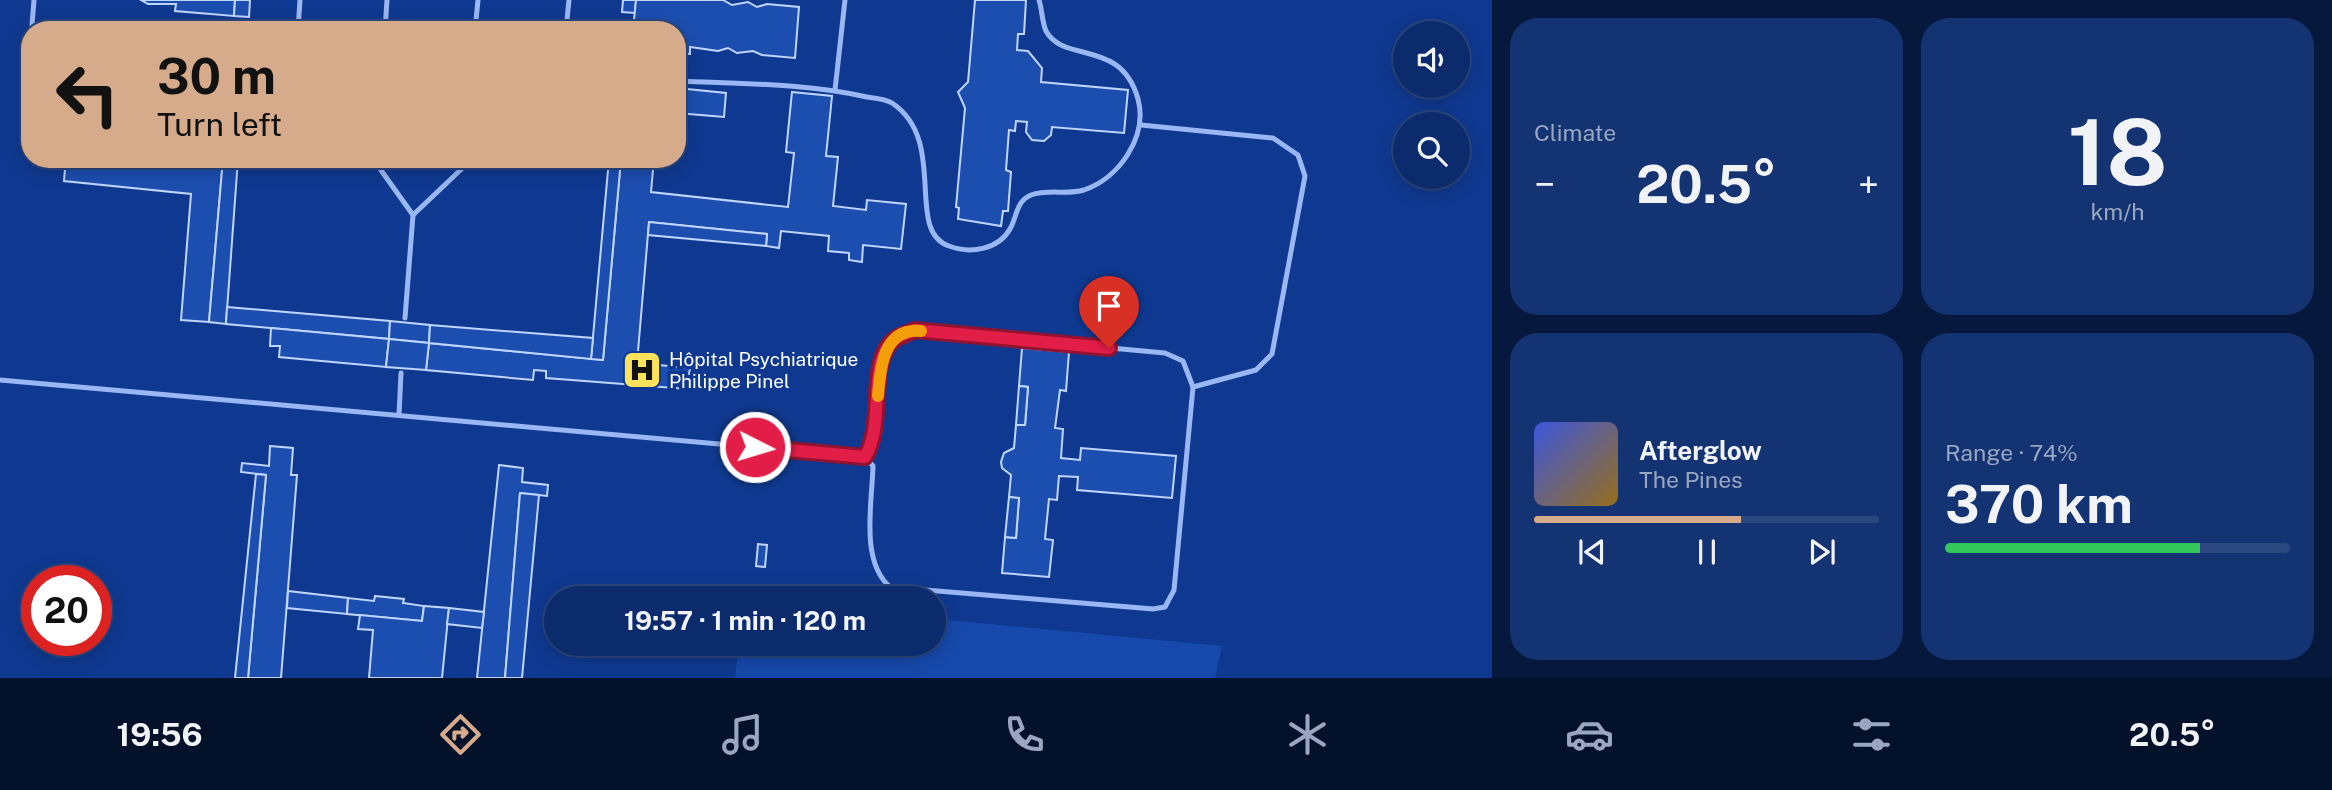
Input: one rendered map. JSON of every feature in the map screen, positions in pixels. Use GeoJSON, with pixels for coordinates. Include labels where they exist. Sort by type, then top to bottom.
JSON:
{"type":"FeatureCollection","features":[{"type":"Feature","properties":{"kind":"lane"},"geometry":{"type":"LineString","coordinates":[[32,21],[34,0]]}},
{"type":"Feature","properties":{"kind":"lane"},"geometry":{"type":"LineString","coordinates":[[299,21],[300,0]]}},
{"type":"Feature","properties":{"kind":"lane"},"geometry":{"type":"LineString","coordinates":[[386,21],[387,0]]}},
{"type":"Feature","properties":{"kind":"lane"},"geometry":{"type":"LineString","coordinates":[[476,21],[478,0]]}},
{"type":"Feature","properties":{"kind":"lane"},"geometry":{"type":"LineString","coordinates":[[567,21],[569,0]]}},
{"type":"Feature","properties":{"kind":"lane"},"geometry":{"type":"LineString","coordinates":[[835,90],[845,0]]}},
{"type":"Feature","properties":{"kind":"lane"},"geometry":{"type":"LineString","coordinates":[[686,82],[835,90],[891,102],[914,124],[923,149],[927,215],[932,234],[947,246],[966,250],[986,248],[1009,231],[1017,206],[1029,195],[1082,191],[1108,178],[1132,148],[1141,125],[1139,101],[1132,80],[1119,65],[1095,53],[1062,45],[1046,32],[1039,0]]}},
{"type":"Feature","properties":{"kind":"lane"},"geometry":{"type":"LineString","coordinates":[[1141,125],[1273,138],[1298,155],[1305,176],[1272,354],[1256,370],[1192,387]]}},
{"type":"Feature","properties":{"kind":"lane"},"geometry":{"type":"LineString","coordinates":[[379,168],[413,215],[405,318]]}},
{"type":"Feature","properties":{"kind":"lane"},"geometry":{"type":"LineString","coordinates":[[413,215],[463,168]]}},
{"type":"Feature","properties":{"kind":"lane"},"geometry":{"type":"LineString","coordinates":[[0,380],[865,457],[873,466],[872,561],[879,578],[890,587],[1153,609],[1165,607],[1174,590],[1192,387],[1183,362],[1164,353],[915,330],[895,340],[880,359],[875,442],[865,457]]}},
{"type":"Feature","properties":{"kind":"lane"},"geometry":{"type":"LineString","coordinates":[[399,415],[401,373]]}},
{"type":"Feature","properties":{"kind":"shaded area"},"geometry":{"type":"Polygon","coordinates":[[[946,620],[1222,646],[1215,678],[735,678],[738,656],[946,656],[946,620]]]}},
{"type":"Feature","properties":{"kind":"building"},"geometry":{"type":"Polygon","coordinates":[[[141,0],[235,0],[234,16],[175,11],[176,4],[148,4],[141,0]]]}},
{"type":"Feature","properties":{"kind":"building"},"geometry":{"type":"Polygon","coordinates":[[[235,0],[250,0],[249,17],[234,16],[235,0]]]}},
{"type":"Feature","properties":{"kind":"building"},"geometry":{"type":"Polygon","coordinates":[[[623,0],[636,0],[635,13],[622,12],[623,0]]]}},
{"type":"Feature","properties":{"kind":"building"},"geometry":{"type":"Polygon","coordinates":[[[636,0],[723,0],[732,5],[748,2],[757,7],[767,4],[799,7],[795,58],[762,55],[753,51],[737,53],[728,48],[718,51],[690,47],[690,54],[686,54],[686,21],[634,21],[636,0]]]}},
{"type":"Feature","properties":{"kind":"building"},"geometry":{"type":"Polygon","coordinates":[[[975,0],[1026,0],[1024,34],[1018,34],[1017,50],[1028,51],[1042,68],[1041,82],[1128,90],[1124,133],[1052,127],[1051,135],[1044,141],[1032,140],[1026,132],[1027,122],[1016,121],[1015,131],[1009,130],[1006,170],[1011,172],[1008,211],[1003,211],[1001,226],[958,219],[959,208],[956,207],[965,108],[958,92],[968,82],[975,0]]]}},
{"type":"Feature","properties":{"kind":"building"},"geometry":{"type":"Polygon","coordinates":[[[686,89],[726,93],[724,117],[686,114],[686,89]]]}},
{"type":"Feature","properties":{"kind":"building"},"geometry":{"type":"Polygon","coordinates":[[[792,92],[832,96],[826,156],[838,157],[833,206],[866,210],[867,200],[906,204],[901,249],[863,245],[862,262],[849,260],[849,253],[828,251],[829,236],[781,231],[779,248],[766,246],[767,234],[649,222],[637,363],[690,368],[687,389],[546,378],[546,371],[534,370],[533,380],[426,370],[429,343],[603,360],[620,168],[653,168],[651,192],[788,207],[794,153],[786,152],[792,92]]]}},
{"type":"Feature","properties":{"kind":"building"},"geometry":{"type":"Polygon","coordinates":[[[56,168],[222,168],[209,322],[181,320],[191,194],[64,181],[65,169],[56,168]]]}},
{"type":"Feature","properties":{"kind":"building"},"geometry":{"type":"Polygon","coordinates":[[[222,168],[237,168],[226,324],[209,322],[222,168]]]}},
{"type":"Feature","properties":{"kind":"building"},"geometry":{"type":"Polygon","coordinates":[[[608,168],[620,168],[603,360],[591,359],[608,168]]]}},
{"type":"Feature","properties":{"kind":"building"},"geometry":{"type":"Polygon","coordinates":[[[649,222],[767,234],[766,246],[648,235],[649,222]]]}},
{"type":"Feature","properties":{"kind":"building"},"geometry":{"type":"Polygon","coordinates":[[[227,307],[390,321],[389,339],[226,324],[227,307]]]}},
{"type":"Feature","properties":{"kind":"building"},"geometry":{"type":"Polygon","coordinates":[[[390,321],[430,325],[429,343],[389,339],[390,321]]]}},
{"type":"Feature","properties":{"kind":"building"},"geometry":{"type":"Polygon","coordinates":[[[430,325],[593,338],[591,359],[429,343],[430,325]]]}},
{"type":"Feature","properties":{"kind":"building"},"geometry":{"type":"Polygon","coordinates":[[[271,328],[389,339],[386,367],[279,357],[280,346],[270,346],[271,328]]]}},
{"type":"Feature","properties":{"kind":"building"},"geometry":{"type":"Polygon","coordinates":[[[389,339],[429,343],[426,370],[386,367],[389,339]]]}},
{"type":"Feature","properties":{"kind":"building"},"geometry":{"type":"Polygon","coordinates":[[[1022,348],[1069,352],[1066,391],[1060,390],[1055,428],[1063,429],[1061,458],[1080,460],[1081,448],[1176,456],[1172,498],[1077,490],[1078,477],[1059,476],[1057,500],[1049,499],[1045,539],[1053,540],[1049,577],[1002,573],[1005,537],[1016,538],[1019,498],[1009,497],[1011,475],[1002,468],[1001,462],[1004,453],[1014,448],[1016,425],[1025,425],[1028,387],[1019,386],[1022,348]]]}},
{"type":"Feature","properties":{"kind":"building"},"geometry":{"type":"Polygon","coordinates":[[[1019,386],[1028,387],[1025,425],[1016,425],[1019,386]]]}},
{"type":"Feature","properties":{"kind":"building"},"geometry":{"type":"Polygon","coordinates":[[[270,446],[293,448],[291,475],[297,475],[281,678],[248,678],[266,475],[241,472],[242,463],[269,466],[270,446]]]}},
{"type":"Feature","properties":{"kind":"building"},"geometry":{"type":"Polygon","coordinates":[[[499,465],[523,468],[522,482],[548,485],[547,496],[520,493],[505,678],[477,678],[499,465]]]}},
{"type":"Feature","properties":{"kind":"building"},"geometry":{"type":"Polygon","coordinates":[[[256,474],[266,475],[248,678],[235,678],[256,474]]]}},
{"type":"Feature","properties":{"kind":"building"},"geometry":{"type":"Polygon","coordinates":[[[520,493],[539,495],[522,678],[505,678],[520,493]]]}},
{"type":"Feature","properties":{"kind":"building"},"geometry":{"type":"Polygon","coordinates":[[[1009,497],[1019,498],[1016,538],[1005,537],[1009,497]]]}},
{"type":"Feature","properties":{"kind":"building"},"geometry":{"type":"Polygon","coordinates":[[[758,544],[767,545],[765,567],[756,566],[758,544]]]}},
{"type":"Feature","properties":{"kind":"building"},"geometry":{"type":"Polygon","coordinates":[[[288,591],[348,598],[347,614],[287,608],[288,591]]]}},
{"type":"Feature","properties":{"kind":"building"},"geometry":{"type":"Polygon","coordinates":[[[375,596],[404,599],[403,603],[424,606],[422,621],[347,614],[348,598],[374,601],[375,596]]]}},
{"type":"Feature","properties":{"kind":"building"},"geometry":{"type":"Polygon","coordinates":[[[424,606],[449,608],[442,678],[369,678],[373,630],[358,629],[360,615],[422,621],[424,606]]]}},
{"type":"Feature","properties":{"kind":"building"},"geometry":{"type":"Polygon","coordinates":[[[449,608],[484,612],[482,628],[447,624],[449,608]]]}},
{"type":"Feature","properties":{"kind":"slow traffic"},"geometry":{"type":"LineString","coordinates":[[878,396],[880,359],[895,340],[915,330],[921,331]]}},
{"type":"Feature","properties":{"kind":"place","name":"Hôpital Psychiatrique Philippe Pinel"},"geometry":{"type":"Point","coordinates":[642,370]}},
{"type":"Feature","properties":{"kind":"route"},"geometry":{"type":"LineString","coordinates":[[755,447],[865,457],[875,442],[880,359],[895,340],[915,330],[1109,348]]}}]}
